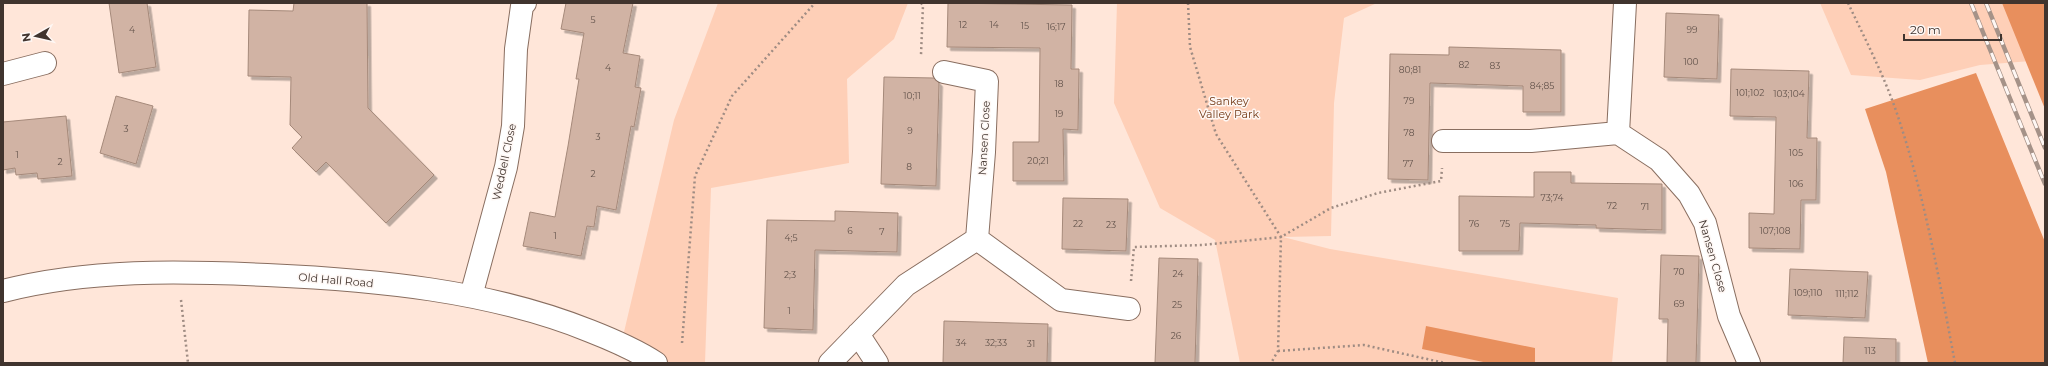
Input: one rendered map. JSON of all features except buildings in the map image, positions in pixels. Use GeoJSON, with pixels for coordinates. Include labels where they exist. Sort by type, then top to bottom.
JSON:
{"type":"FeatureCollection","features":[{"type":"Feature","properties":{"kind":"street","name":"Weddell Close"},"geometry":{"type":"LineString","coordinates":[[471,296],[506,167],[513,126],[516,49],[522,6],[525,3]]}},
{"type":"Feature","properties":{"kind":"street"},"geometry":{"type":"LineString","coordinates":[[1443,141],[1531,141],[1618,133],[1625,3]]}},
{"type":"Feature","properties":{"kind":"street"},"geometry":{"type":"LineString","coordinates":[[3,74],[45,63]]}},
{"type":"Feature","properties":{"kind":"street","name":"Nansen Close"},"geometry":{"type":"LineString","coordinates":[[944,72],[987,81],[984,152],[977,239]]}},
{"type":"Feature","properties":{"kind":"street","name":"Nansen Close"},"geometry":{"type":"LineString","coordinates":[[1618,133],[1659,160],[1690,194],[1705,223],[1729,316],[1749,363]]}},
{"type":"Feature","properties":{"kind":"street"},"geometry":{"type":"LineString","coordinates":[[830,363],[906,285],[977,239],[1061,300],[1129,309]]}},
{"type":"Feature","properties":{"kind":"street","name":"Old Hall Road"},"geometry":{"type":"LineString","coordinates":[[3,291],[69,278],[120,274],[178,272],[337,278],[471,296],[512,304],[558,318],[606,337],[656,363]]}},
{"type":"Feature","properties":{"kind":"street"},"geometry":{"type":"LineString","coordinates":[[858,334],[877,363]]}},
{"type":"Feature","properties":{"kind":"path"},"geometry":{"type":"LineString","coordinates":[[682,343],[695,176],[732,96],[815,3]]}},
{"type":"Feature","properties":{"kind":"path"},"geometry":{"type":"LineString","coordinates":[[921,3],[923,5],[921,66],[944,72]]}},
{"type":"Feature","properties":{"kind":"path"},"geometry":{"type":"LineString","coordinates":[[1188,3],[1190,47],[1216,134],[1281,237],[1278,351],[1271,363]]}},
{"type":"Feature","properties":{"kind":"path"},"geometry":{"type":"LineString","coordinates":[[1848,3],[1887,88],[1901,126],[1926,217],[1955,363]]}},
{"type":"Feature","properties":{"kind":"path"},"geometry":{"type":"LineString","coordinates":[[1129,309],[1134,247],[1203,245],[1281,237],[1331,208],[1378,193],[1441,181],[1443,141]]}},
{"type":"Feature","properties":{"kind":"path"},"geometry":{"type":"LineString","coordinates":[[178,272],[188,363]]}},
{"type":"Feature","properties":{"kind":"path"},"geometry":{"type":"LineString","coordinates":[[1278,351],[1364,345],[1445,363]]}},
{"type":"Feature","properties":{"kind":"green space"},"geometry":{"type":"Polygon","coordinates":[[[718,3],[908,3],[894,39],[847,79],[849,163],[711,188],[705,363],[643,363],[620,349],[674,120],[718,3]]]}},
{"type":"Feature","properties":{"kind":"green space","name":"Sankey Valley Park"},"geometry":{"type":"Polygon","coordinates":[[[1117,3],[1377,3],[1344,18],[1334,103],[1331,236],[1283,237],[1330,249],[1618,298],[1612,363],[1240,363],[1215,240],[1160,208],[1114,103],[1117,3]]]}},
{"type":"Feature","properties":{"kind":"green space"},"geometry":{"type":"Polygon","coordinates":[[[1820,3],[2045,3],[2045,60],[1980,65],[1920,80],[1851,75],[1820,3]]]}},
{"type":"Feature","properties":{"kind":"shaded area"},"geometry":{"type":"Polygon","coordinates":[[[2002,3],[2045,3],[2045,109],[2002,3]]]}},
{"type":"Feature","properties":{"kind":"shaded area"},"geometry":{"type":"Polygon","coordinates":[[[1976,73],[2045,242],[2045,363],[1928,363],[1886,172],[1865,109],[1976,73]]]}},
{"type":"Feature","properties":{"kind":"shaded area"},"geometry":{"type":"Polygon","coordinates":[[[1426,326],[1535,348],[1535,363],[1488,363],[1422,349],[1426,326]]]}},
{"type":"Feature","properties":{"kind":"railway"},"geometry":{"type":"LineString","coordinates":[[1971,3],[2045,184]]}},
{"type":"Feature","properties":{"kind":"railway"},"geometry":{"type":"LineString","coordinates":[[1986,3],[2045,148]]}}]}
